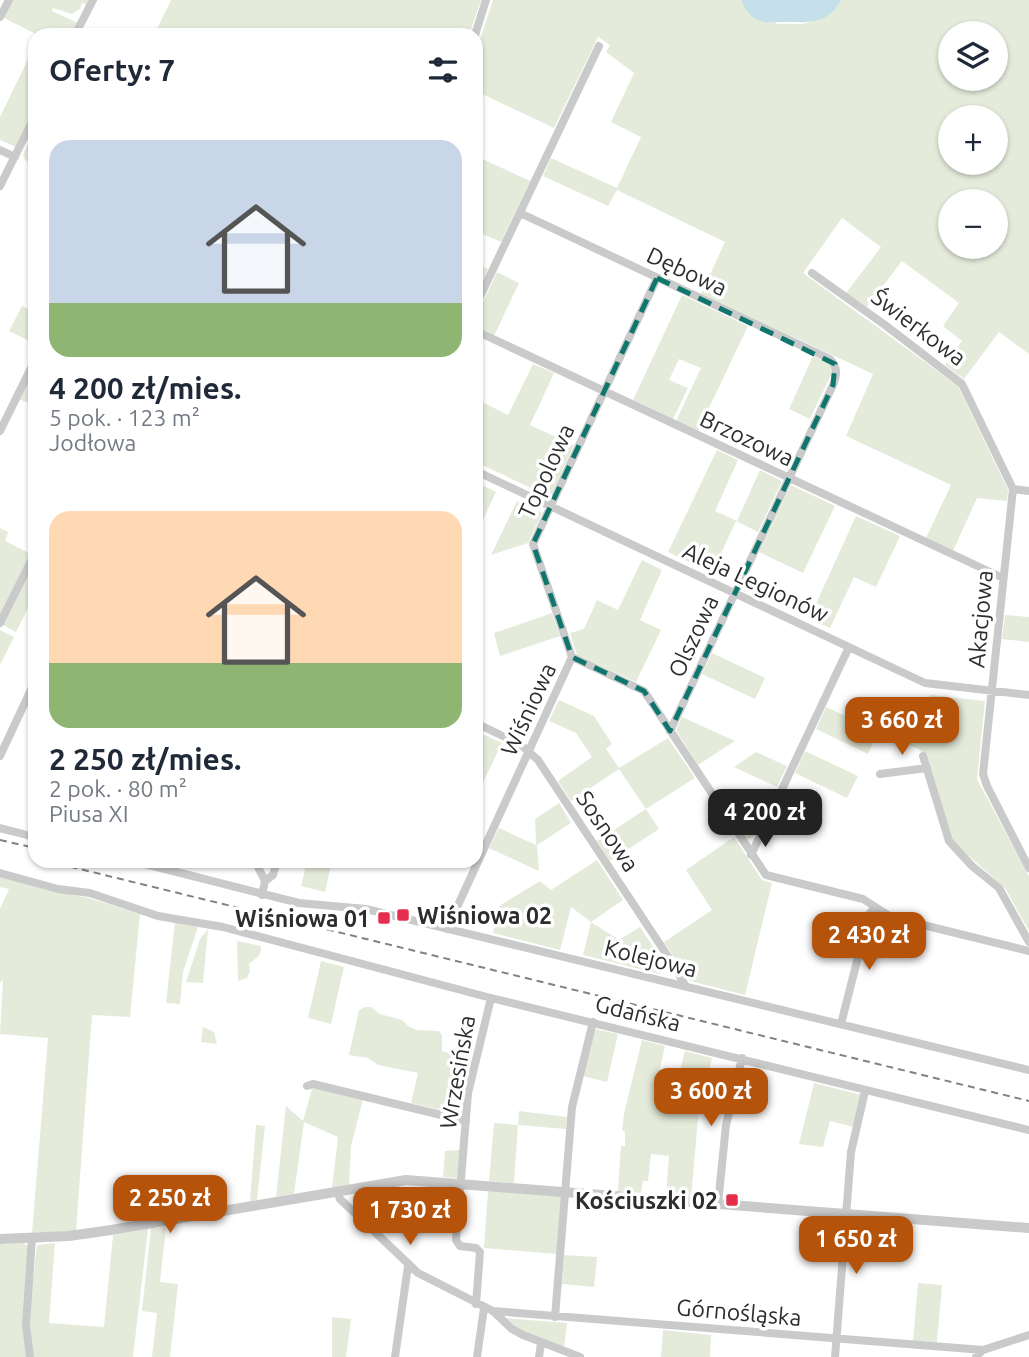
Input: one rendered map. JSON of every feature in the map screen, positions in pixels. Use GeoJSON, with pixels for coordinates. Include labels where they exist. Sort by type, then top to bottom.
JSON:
{"type":"FeatureCollection","features":[{"type":"Feature","properties":{"kind":"street"},"geometry":{"type":"LineString","coordinates":[[0,17],[9,0]]}},
{"type":"Feature","properties":{"kind":"street"},"geometry":{"type":"LineString","coordinates":[[79,28],[93,0]]}},
{"type":"Feature","properties":{"kind":"street"},"geometry":{"type":"LineString","coordinates":[[477,28],[486,0]]}},
{"type":"Feature","properties":{"kind":"street"},"geometry":{"type":"LineString","coordinates":[[483,290],[599,46]]}},
{"type":"Feature","properties":{"kind":"street"},"geometry":{"type":"LineString","coordinates":[[0,186],[28,130]]}},
{"type":"Feature","properties":{"kind":"street"},"geometry":{"type":"LineString","coordinates":[[0,150],[15,157]]}},
{"type":"Feature","properties":{"kind":"street","name":"Dębowa"},"geometry":{"type":"LineString","coordinates":[[520,213],[830,359],[835,367]]}},
{"type":"Feature","properties":{"kind":"street","name":"Świerkowa"},"geometry":{"type":"LineString","coordinates":[[812,273],[885,324],[962,384],[1013,489]]}},
{"type":"Feature","properties":{"kind":"street","name":"Topolowa"},"geometry":{"type":"LineString","coordinates":[[572,657],[533,544],[657,278]]}},
{"type":"Feature","properties":{"kind":"street","name":"Brzozowa"},"geometry":{"type":"LineString","coordinates":[[483,334],[1003,578]]}},
{"type":"Feature","properties":{"kind":"street","name":"Olszowa"},"geometry":{"type":"LineString","coordinates":[[670,731],[832,385],[836,374],[835,367]]}},
{"type":"Feature","properties":{"kind":"street"},"geometry":{"type":"LineString","coordinates":[[0,431],[28,374]]}},
{"type":"Feature","properties":{"kind":"street","name":"Aleja Legionów"},"geometry":{"type":"LineString","coordinates":[[483,474],[925,683],[1029,695]]}},
{"type":"Feature","properties":{"kind":"street"},"geometry":{"type":"LineString","coordinates":[[1013,489],[1029,491]]}},
{"type":"Feature","properties":{"kind":"street","name":"Akacjowa"},"geometry":{"type":"LineString","coordinates":[[1013,489],[983,776],[1029,868]]}},
{"type":"Feature","properties":{"kind":"street"},"geometry":{"type":"LineString","coordinates":[[0,622],[28,567]]}},
{"type":"Feature","properties":{"kind":"street"},"geometry":{"type":"LineString","coordinates":[[751,855],[849,647]]}},
{"type":"Feature","properties":{"kind":"street"},"geometry":{"type":"LineString","coordinates":[[572,657],[644,691],[766,875],[863,899],[891,917],[1029,950]]}},
{"type":"Feature","properties":{"kind":"street","name":"Wiśniowa"},"geometry":{"type":"LineString","coordinates":[[483,844],[572,657]]}},
{"type":"Feature","properties":{"kind":"street"},"geometry":{"type":"LineString","coordinates":[[0,756],[28,696]]}},
{"type":"Feature","properties":{"kind":"street","name":"Sosnowa"},"geometry":{"type":"LineString","coordinates":[[483,727],[529,751],[538,760],[685,985]]}},
{"type":"Feature","properties":{"kind":"street"},"geometry":{"type":"LineString","coordinates":[[923,756],[949,841],[972,866],[999,888],[1029,942]]}},
{"type":"Feature","properties":{"kind":"street"},"geometry":{"type":"LineString","coordinates":[[880,774],[927,768]]}},
{"type":"Feature","properties":{"kind":"street"},"geometry":{"type":"LineString","coordinates":[[0,828],[28,835]]}},
{"type":"Feature","properties":{"kind":"street","name":"Kolejowa"},"geometry":{"type":"LineString","coordinates":[[160,868],[262,895],[320,906],[360,908],[1029,1070]]}},
{"type":"Feature","properties":{"kind":"street"},"geometry":{"type":"LineString","coordinates":[[258,868],[265,881],[262,895]]}},
{"type":"Feature","properties":{"kind":"street"},"geometry":{"type":"LineString","coordinates":[[265,881],[273,875],[274,868]]}},
{"type":"Feature","properties":{"kind":"street","name":"Wiśniowa"},"geometry":{"type":"LineString","coordinates":[[447,929],[472,868]]}},
{"type":"Feature","properties":{"kind":"street","name":"Gdańska"},"geometry":{"type":"LineString","coordinates":[[2,874],[58,889],[90,893],[156,916],[238,931],[491,998],[1029,1130]]}},
{"type":"Feature","properties":{"kind":"street"},"geometry":{"type":"LineString","coordinates":[[841,1024],[869,914],[875,907]]}},
{"type":"Feature","properties":{"kind":"street","name":"Wrzesińska"},"geometry":{"type":"LineString","coordinates":[[484,1308],[480,1252],[476,1248],[460,1246],[457,1242],[468,1093],[491,998]]}},
{"type":"Feature","properties":{"kind":"street"},"geometry":{"type":"LineString","coordinates":[[555,1317],[572,1107],[593,1022]]}},
{"type":"Feature","properties":{"kind":"street"},"geometry":{"type":"LineString","coordinates":[[718,1204],[726,1125],[742,1058]]}},
{"type":"Feature","properties":{"kind":"street"},"geometry":{"type":"LineString","coordinates":[[307,1086],[313,1084],[466,1121]]}},
{"type":"Feature","properties":{"kind":"street"},"geometry":{"type":"LineString","coordinates":[[835,1357],[851,1152],[865,1091]]}},
{"type":"Feature","properties":{"kind":"street"},"geometry":{"type":"LineString","coordinates":[[0,1239],[69,1236],[111,1230],[406,1180],[1029,1228]]}},
{"type":"Feature","properties":{"kind":"street"},"geometry":{"type":"LineString","coordinates":[[337,1191],[340,1199],[408,1266],[484,1308],[512,1329],[580,1357]]}},
{"type":"Feature","properties":{"kind":"street"},"geometry":{"type":"LineString","coordinates":[[30,1357],[26,1325],[32,1238]]}},
{"type":"Feature","properties":{"kind":"street"},"geometry":{"type":"LineString","coordinates":[[395,1357],[408,1266]]}},
{"type":"Feature","properties":{"kind":"street"},"geometry":{"type":"LineString","coordinates":[[477,1357],[484,1308]]}},
{"type":"Feature","properties":{"kind":"street","name":"Górnośląska"},"geometry":{"type":"LineString","coordinates":[[484,1308],[555,1317],[837,1339],[979,1354]]}},
{"type":"Feature","properties":{"kind":"street"},"geometry":{"type":"LineString","coordinates":[[979,1354],[1029,1335]]}},
{"type":"Feature","properties":{"kind":"street"},"geometry":{"type":"LineString","coordinates":[[539,1357],[541,1343]]}},
{"type":"Feature","properties":{"kind":"highlighted area"},"geometry":{"type":"Polygon","coordinates":[[[657,278],[835,364],[833,385],[670,731],[644,691],[572,657],[533,544],[657,278]]]}},
{"type":"Feature","properties":{"kind":"green space"},"geometry":{"type":"Polygon","coordinates":[[[12,0],[89,0],[87,5],[82,3],[80,9],[72,14],[53,8],[52,11],[78,23],[76,28],[28,30],[4,18],[12,0]]]}},
{"type":"Feature","properties":{"kind":"green space"},"geometry":{"type":"Polygon","coordinates":[[[171,0],[481,0],[471,28],[157,28],[171,0]]]}},
{"type":"Feature","properties":{"kind":"green space"},"geometry":{"type":"Polygon","coordinates":[[[493,0],[741,0],[777,24],[800,24],[821,17],[841,0],[1029,0],[1029,354],[999,332],[964,379],[945,365],[962,341],[943,326],[959,303],[902,261],[867,307],[846,293],[881,247],[842,218],[803,273],[958,386],[1008,490],[1007,501],[977,498],[953,551],[926,538],[951,485],[846,436],[873,374],[701,294],[725,242],[617,190],[608,206],[543,176],[551,158],[617,188],[641,137],[611,122],[634,73],[606,52],[610,45],[598,37],[554,128],[483,94],[483,31],[493,0]]]}},
{"type":"Feature","properties":{"kind":"green space"},"geometry":{"type":"Polygon","coordinates":[[[28,59],[28,123],[16,147],[0,140],[0,117],[28,59]]]}},
{"type":"Feature","properties":{"kind":"green space"},"geometry":{"type":"Polygon","coordinates":[[[28,144],[28,162],[23,155],[28,144]]]}},
{"type":"Feature","properties":{"kind":"green space"},"geometry":{"type":"Polygon","coordinates":[[[483,159],[530,181],[501,242],[483,234],[483,159]]]}},
{"type":"Feature","properties":{"kind":"green space"},"geometry":{"type":"Polygon","coordinates":[[[483,266],[488,269],[483,280],[483,266]]]}},
{"type":"Feature","properties":{"kind":"green space"},"geometry":{"type":"Polygon","coordinates":[[[497,272],[519,283],[494,336],[483,331],[483,303],[497,272]]]}},
{"type":"Feature","properties":{"kind":"green space"},"geometry":{"type":"Polygon","coordinates":[[[682,295],[748,326],[698,431],[676,421],[701,368],[679,359],[669,380],[688,388],[673,419],[633,400],[682,295]]]}},
{"type":"Feature","properties":{"kind":"green space"},"geometry":{"type":"Polygon","coordinates":[[[22,306],[28,309],[28,340],[9,331],[22,306]]]}},
{"type":"Feature","properties":{"kind":"green space"},"geometry":{"type":"Polygon","coordinates":[[[813,356],[831,364],[833,371],[810,419],[789,409],[813,356]]]}},
{"type":"Feature","properties":{"kind":"green space"},"geometry":{"type":"Polygon","coordinates":[[[533,364],[554,373],[530,425],[574,445],[550,497],[483,465],[483,402],[508,415],[533,364]]]}},
{"type":"Feature","properties":{"kind":"green space"},"geometry":{"type":"Polygon","coordinates":[[[28,380],[28,403],[19,399],[28,380]]]}},
{"type":"Feature","properties":{"kind":"green space"},"geometry":{"type":"Polygon","coordinates":[[[717,450],[738,460],[715,511],[737,521],[760,470],[782,481],[758,532],[736,521],[712,573],[668,552],[717,450]]]}},
{"type":"Feature","properties":{"kind":"green space"},"geometry":{"type":"Polygon","coordinates":[[[791,485],[835,506],[803,573],[759,552],[791,485]]]}},
{"type":"Feature","properties":{"kind":"green space"},"geometry":{"type":"Polygon","coordinates":[[[483,486],[496,492],[483,520],[483,486]]]}},
{"type":"Feature","properties":{"kind":"green space"},"geometry":{"type":"Polygon","coordinates":[[[517,501],[542,513],[528,543],[491,555],[517,501]]]}},
{"type":"Feature","properties":{"kind":"green space"},"geometry":{"type":"Polygon","coordinates":[[[856,516],[900,536],[876,587],[854,577],[830,628],[809,619],[856,516]]]}},
{"type":"Feature","properties":{"kind":"green space"},"geometry":{"type":"Polygon","coordinates":[[[0,528],[8,532],[5,541],[28,552],[28,565],[0,620],[0,528]]]}},
{"type":"Feature","properties":{"kind":"green space"},"geometry":{"type":"Polygon","coordinates":[[[642,560],[662,570],[640,620],[661,630],[636,682],[577,655],[570,633],[584,629],[597,600],[618,610],[642,560]]]}},
{"type":"Feature","properties":{"kind":"green space"},"geometry":{"type":"Polygon","coordinates":[[[28,570],[28,608],[16,632],[1,624],[28,570]]]}},
{"type":"Feature","properties":{"kind":"green space"},"geometry":{"type":"Polygon","coordinates":[[[552,613],[560,636],[500,656],[494,633],[552,613]]]}},
{"type":"Feature","properties":{"kind":"green space"},"geometry":{"type":"Polygon","coordinates":[[[1005,615],[1029,617],[1029,642],[1002,639],[1005,615]]]}},
{"type":"Feature","properties":{"kind":"green space"},"geometry":{"type":"Polygon","coordinates":[[[0,630],[14,637],[0,665],[0,630]]]}},
{"type":"Feature","properties":{"kind":"green space"},"geometry":{"type":"Polygon","coordinates":[[[712,653],[765,678],[755,699],[702,674],[712,653]]]}},
{"type":"Feature","properties":{"kind":"green space"},"geometry":{"type":"Polygon","coordinates":[[[930,695],[985,701],[977,779],[1029,876],[1029,931],[1005,888],[952,841],[928,758],[919,749],[907,744],[930,695]]]}},
{"type":"Feature","properties":{"kind":"green space"},"geometry":{"type":"Polygon","coordinates":[[[559,700],[594,716],[612,744],[606,749],[619,768],[668,738],[695,778],[646,809],[619,769],[571,801],[558,781],[592,757],[576,733],[549,721],[559,700]]]}},
{"type":"Feature","properties":{"kind":"green space"},"geometry":{"type":"Polygon","coordinates":[[[826,707],[878,731],[868,754],[816,729],[826,707]]]}},
{"type":"Feature","properties":{"kind":"green space"},"geometry":{"type":"Polygon","coordinates":[[[682,717],[735,741],[698,765],[676,730],[682,717]]]}},
{"type":"Feature","properties":{"kind":"green space"},"geometry":{"type":"Polygon","coordinates":[[[483,734],[502,743],[483,783],[483,734]]]}},
{"type":"Feature","properties":{"kind":"green space"},"geometry":{"type":"Polygon","coordinates":[[[805,751],[858,776],[847,798],[795,773],[805,751]]]}},
{"type":"Feature","properties":{"kind":"green space"},"geometry":{"type":"Polygon","coordinates":[[[756,752],[787,766],[777,787],[734,767],[756,752]]]}},
{"type":"Feature","properties":{"kind":"green space"},"geometry":{"type":"Polygon","coordinates":[[[734,794],[768,808],[756,834],[748,840],[722,802],[734,794]]]}},
{"type":"Feature","properties":{"kind":"green space"},"geometry":{"type":"Polygon","coordinates":[[[559,803],[571,823],[537,845],[539,871],[489,848],[499,828],[536,845],[535,819],[559,803]]]}},
{"type":"Feature","properties":{"kind":"green space"},"geometry":{"type":"Polygon","coordinates":[[[646,809],[659,829],[610,861],[597,841],[646,809]]]}},
{"type":"Feature","properties":{"kind":"green space"},"geometry":{"type":"Polygon","coordinates":[[[734,837],[762,880],[772,883],[745,995],[690,981],[664,942],[712,910],[686,870],[734,837]]]}},
{"type":"Feature","properties":{"kind":"green space"},"geometry":{"type":"Polygon","coordinates":[[[597,860],[623,900],[591,922],[571,907],[560,950],[493,933],[499,906],[540,881],[551,890],[597,860]]]}},
{"type":"Feature","properties":{"kind":"green space"},"geometry":{"type":"Polygon","coordinates":[[[305,868],[330,868],[325,892],[301,886],[305,868]]]}},
{"type":"Feature","properties":{"kind":"green space"},"geometry":{"type":"Polygon","coordinates":[[[0,876],[140,914],[130,1017],[92,1015],[76,1231],[32,1233],[48,1038],[0,1034],[3,979],[0,983],[0,909],[9,889],[0,887],[0,876]]]}},
{"type":"Feature","properties":{"kind":"green space"},"geometry":{"type":"Polygon","coordinates":[[[175,922],[198,927],[183,972],[180,1004],[166,1003],[175,922]]]}},
{"type":"Feature","properties":{"kind":"green space"},"geometry":{"type":"Polygon","coordinates":[[[591,922],[619,940],[640,927],[666,966],[660,974],[583,955],[591,922]]]}},
{"type":"Feature","properties":{"kind":"green space"},"geometry":{"type":"Polygon","coordinates":[[[208,929],[203,983],[186,982],[200,939],[208,929]]]}},
{"type":"Feature","properties":{"kind":"green space"},"geometry":{"type":"Polygon","coordinates":[[[237,941],[261,946],[259,955],[249,964],[247,978],[238,981],[237,941]]]}},
{"type":"Feature","properties":{"kind":"green space"},"geometry":{"type":"Polygon","coordinates":[[[321,961],[344,967],[331,1024],[308,1018],[321,961]]]}},
{"type":"Feature","properties":{"kind":"green space"},"geometry":{"type":"Polygon","coordinates":[[[365,1007],[402,1020],[417,1030],[439,1031],[442,1035],[442,1051],[472,1059],[462,1115],[411,1103],[418,1073],[378,1065],[368,1058],[349,1055],[359,1010],[365,1007]]]}},
{"type":"Feature","properties":{"kind":"green space"},"geometry":{"type":"Polygon","coordinates":[[[203,1027],[214,1032],[217,1044],[201,1042],[203,1027]]]}},
{"type":"Feature","properties":{"kind":"green space"},"geometry":{"type":"Polygon","coordinates":[[[594,1029],[618,1034],[607,1082],[583,1076],[594,1029]]]}},
{"type":"Feature","properties":{"kind":"green space"},"geometry":{"type":"Polygon","coordinates":[[[642,1040],[665,1046],[656,1085],[675,1090],[685,1051],[712,1058],[698,1119],[691,1197],[666,1195],[669,1156],[651,1154],[648,1181],[643,1181],[641,1193],[618,1191],[621,1146],[625,1146],[625,1131],[622,1131],[624,1114],[642,1040]]]}},
{"type":"Feature","properties":{"kind":"green space"},"geometry":{"type":"Polygon","coordinates":[[[814,1083],[862,1095],[854,1127],[830,1121],[823,1147],[799,1144],[814,1083]]]}},
{"type":"Feature","properties":{"kind":"green space"},"geometry":{"type":"Polygon","coordinates":[[[312,1089],[363,1099],[351,1146],[349,1185],[332,1188],[338,1137],[304,1122],[294,1194],[276,1197],[286,1106],[303,1121],[312,1089]]]}},
{"type":"Feature","properties":{"kind":"green space"},"geometry":{"type":"Polygon","coordinates":[[[519,1111],[567,1117],[566,1129],[518,1125],[519,1111]]]}},
{"type":"Feature","properties":{"kind":"green space"},"geometry":{"type":"Polygon","coordinates":[[[494,1123],[518,1125],[514,1183],[489,1181],[494,1123]]]}},
{"type":"Feature","properties":{"kind":"green space"},"geometry":{"type":"Polygon","coordinates":[[[256,1125],[265,1126],[257,1200],[250,1201],[256,1125]]]}},
{"type":"Feature","properties":{"kind":"green space"},"geometry":{"type":"Polygon","coordinates":[[[460,1150],[457,1178],[443,1177],[445,1151],[460,1150]]]}},
{"type":"Feature","properties":{"kind":"green space"},"geometry":{"type":"Polygon","coordinates":[[[488,1191],[561,1196],[557,1254],[484,1248],[488,1191]]]}},
{"type":"Feature","properties":{"kind":"green space"},"geometry":{"type":"Polygon","coordinates":[[[166,1227],[160,1282],[178,1284],[170,1357],[152,1357],[157,1313],[142,1311],[151,1228],[166,1227]]]}},
{"type":"Feature","properties":{"kind":"green space"},"geometry":{"type":"Polygon","coordinates":[[[148,1229],[133,1357],[33,1357],[28,1321],[37,1245],[55,1243],[49,1323],[104,1327],[113,1235],[148,1229]]]}},
{"type":"Feature","properties":{"kind":"green space"},"geometry":{"type":"Polygon","coordinates":[[[24,1243],[30,1249],[26,1357],[0,1357],[0,1244],[24,1243]]]}},
{"type":"Feature","properties":{"kind":"green space"},"geometry":{"type":"Polygon","coordinates":[[[564,1255],[597,1257],[594,1287],[562,1284],[564,1255]]]}},
{"type":"Feature","properties":{"kind":"green space"},"geometry":{"type":"Polygon","coordinates":[[[918,1283],[942,1285],[937,1342],[913,1341],[918,1283]]]}},
{"type":"Feature","properties":{"kind":"green space"},"geometry":{"type":"Polygon","coordinates":[[[332,1317],[351,1319],[346,1357],[332,1357],[332,1317]]]}},
{"type":"Feature","properties":{"kind":"green space"},"geometry":{"type":"Polygon","coordinates":[[[506,1318],[567,1323],[564,1348],[525,1334],[506,1318]]]}},
{"type":"Feature","properties":{"kind":"green space"},"geometry":{"type":"Polygon","coordinates":[[[663,1330],[711,1335],[710,1357],[661,1357],[663,1330]]]}},
{"type":"Feature","properties":{"kind":"water"},"geometry":{"type":"Polygon","coordinates":[[[741,0],[841,0],[832,12],[821,19],[808,22],[762,22],[751,16],[741,0]]]}},
{"type":"Feature","properties":{"kind":"railway"},"geometry":{"type":"LineString","coordinates":[[0,840],[28,846]]}},
{"type":"Feature","properties":{"kind":"railway"},"geometry":{"type":"LineString","coordinates":[[76,868],[1029,1101]]}},
{"type":"Feature","properties":{"kind":"place","name":"Wiśniowa 02"},"geometry":{"type":"Point","coordinates":[403,915]}},
{"type":"Feature","properties":{"kind":"place","name":"Wiśniowa 01"},"geometry":{"type":"Point","coordinates":[384,918]}},
{"type":"Feature","properties":{"kind":"place","name":"Kościuszki 02"},"geometry":{"type":"Point","coordinates":[732,1200]}}]}
